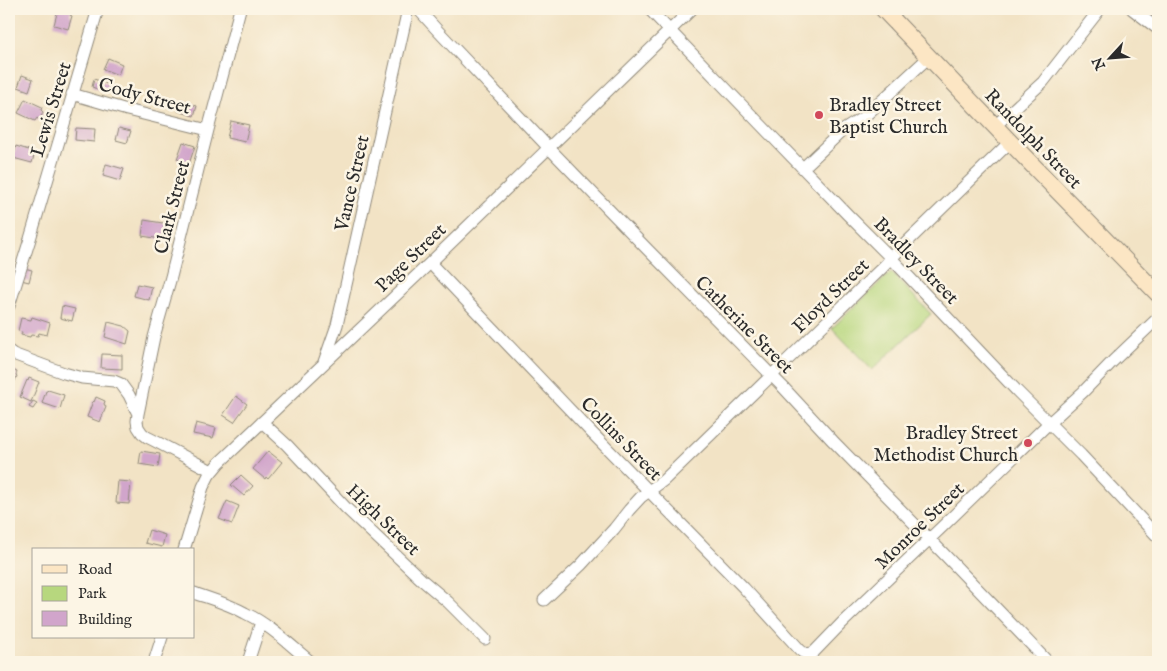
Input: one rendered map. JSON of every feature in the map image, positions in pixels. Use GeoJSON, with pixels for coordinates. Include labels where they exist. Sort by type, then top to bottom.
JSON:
{"type":"FeatureCollection","features":[{"type":"Feature","properties":{"kind":"street","name":"Lewis Street"},"geometry":{"type":"LineString","coordinates":[[9,306],[98,9]]}},
{"type":"Feature","properties":{"kind":"street","name":"Clark Street"},"geometry":{"type":"LineString","coordinates":[[138,414],[154,338],[240,9]]}},
{"type":"Feature","properties":{"kind":"street","name":"Vance Street"},"geometry":{"type":"LineString","coordinates":[[323,364],[337,325],[408,9]]}},
{"type":"Feature","properties":{"kind":"street","name":"Catherine Street"},"geometry":{"type":"LineString","coordinates":[[418,9],[548,147],[1048,662]]}},
{"type":"Feature","properties":{"kind":"street","name":"Bradley Street"},"geometry":{"type":"LineString","coordinates":[[649,9],[1158,537]]}},
{"type":"Feature","properties":{"kind":"street","name":"Page Street"},"geometry":{"type":"LineString","coordinates":[[185,548],[203,487],[212,471],[692,9]]}},
{"type":"Feature","properties":{"kind":"street","name":"Randolph Street"},"geometry":{"type":"LineString","coordinates":[[883,9],[1158,294]]}},
{"type":"Feature","properties":{"kind":"street"},"geometry":{"type":"LineString","coordinates":[[995,126],[1044,82],[1100,9]]}},
{"type":"Feature","properties":{"kind":"street"},"geometry":{"type":"LineString","coordinates":[[1132,9],[1158,29]]}},
{"type":"Feature","properties":{"kind":"street"},"geometry":{"type":"LineString","coordinates":[[803,168],[842,131],[864,117],[929,56]]}},
{"type":"Feature","properties":{"kind":"street","name":"Cody Street"},"geometry":{"type":"LineString","coordinates":[[72,94],[208,130]]}},
{"type":"Feature","properties":{"kind":"street","name":"Floyd Street"},"geometry":{"type":"LineString","coordinates":[[650,491],[664,480],[772,376],[1010,142]]}},
{"type":"Feature","properties":{"kind":"street","name":"Collins Street"},"geometry":{"type":"LineString","coordinates":[[430,263],[592,433],[744,588],[788,638]]}},
{"type":"Feature","properties":{"kind":"street","name":"Monroe Street"},"geometry":{"type":"LineString","coordinates":[[788,638],[803,653],[813,652],[1158,318]]}},
{"type":"Feature","properties":{"kind":"street"},"geometry":{"type":"LineString","coordinates":[[9,350],[13,354],[64,373],[82,378],[114,381],[121,384],[129,395],[138,414],[138,427],[142,433],[212,471]]}},
{"type":"Feature","properties":{"kind":"street","name":"High Street"},"geometry":{"type":"LineString","coordinates":[[262,422],[287,445],[346,508],[448,602],[485,639]]}},
{"type":"Feature","properties":{"kind":"street"},"geometry":{"type":"LineString","coordinates":[[544,600],[581,566],[629,510],[641,497],[650,491]]}},
{"type":"Feature","properties":{"kind":"street"},"geometry":{"type":"LineString","coordinates":[[195,593],[226,604],[261,622],[311,662]]}},
{"type":"Feature","properties":{"kind":"street"},"geometry":{"type":"LineString","coordinates":[[248,662],[261,622]]}},
{"type":"Feature","properties":{"kind":"street"},"geometry":{"type":"LineString","coordinates":[[154,662],[162,638]]}},
{"type":"Feature","properties":{"kind":"green space"},"geometry":{"type":"Polygon","coordinates":[[[891,272],[931,314],[872,370],[832,328],[891,272]]]}},
{"type":"Feature","properties":{"kind":"building"},"geometry":{"type":"Polygon","coordinates":[[[58,9],[71,10],[70,15],[72,16],[68,29],[54,25],[58,9]]]}},
{"type":"Feature","properties":{"kind":"building"},"geometry":{"type":"Polygon","coordinates":[[[108,58],[122,64],[118,75],[103,69],[108,58]]]}},
{"type":"Feature","properties":{"kind":"building"},"geometry":{"type":"Polygon","coordinates":[[[22,75],[33,79],[29,91],[18,87],[22,75]]]}},
{"type":"Feature","properties":{"kind":"building"},"geometry":{"type":"Polygon","coordinates":[[[94,79],[111,85],[108,93],[92,87],[94,79]]]}},
{"type":"Feature","properties":{"kind":"building"},"geometry":{"type":"Polygon","coordinates":[[[25,99],[42,107],[41,110],[43,112],[40,120],[37,118],[35,121],[18,113],[25,99]]]}},
{"type":"Feature","properties":{"kind":"building"},"geometry":{"type":"Polygon","coordinates":[[[182,101],[197,106],[194,116],[178,111],[182,101]]]}},
{"type":"Feature","properties":{"kind":"building"},"geometry":{"type":"Polygon","coordinates":[[[231,121],[249,125],[245,142],[227,138],[231,121]]]}},
{"type":"Feature","properties":{"kind":"building"},"geometry":{"type":"Polygon","coordinates":[[[76,128],[95,129],[94,142],[75,140],[76,128]]]}},
{"type":"Feature","properties":{"kind":"building"},"geometry":{"type":"Polygon","coordinates":[[[119,128],[131,131],[127,143],[116,140],[119,128]]]}},
{"type":"Feature","properties":{"kind":"building"},"geometry":{"type":"Polygon","coordinates":[[[183,142],[195,146],[189,164],[177,159],[183,142]]]}},
{"type":"Feature","properties":{"kind":"building"},"geometry":{"type":"Polygon","coordinates":[[[16,146],[35,152],[32,163],[13,158],[16,146]]]}},
{"type":"Feature","properties":{"kind":"building"},"geometry":{"type":"Polygon","coordinates":[[[106,164],[124,169],[120,181],[103,176],[106,164]]]}},
{"type":"Feature","properties":{"kind":"building"},"geometry":{"type":"Polygon","coordinates":[[[144,220],[169,224],[167,240],[142,236],[144,220]]]}},
{"type":"Feature","properties":{"kind":"building"},"geometry":{"type":"Polygon","coordinates":[[[24,268],[32,270],[29,282],[21,280],[24,268]]]}},
{"type":"Feature","properties":{"kind":"building"},"geometry":{"type":"Polygon","coordinates":[[[137,284],[152,287],[149,300],[134,296],[137,284]]]}},
{"type":"Feature","properties":{"kind":"building"},"geometry":{"type":"Polygon","coordinates":[[[62,306],[75,309],[72,321],[60,318],[62,306]]]}},
{"type":"Feature","properties":{"kind":"building"},"geometry":{"type":"Polygon","coordinates":[[[32,317],[50,323],[47,335],[39,333],[38,336],[31,335],[30,337],[21,335],[22,332],[18,331],[21,318],[31,320],[32,317]]]}},
{"type":"Feature","properties":{"kind":"building"},"geometry":{"type":"Polygon","coordinates":[[[108,322],[124,326],[130,331],[127,344],[105,337],[108,322]]]}},
{"type":"Feature","properties":{"kind":"building"},"geometry":{"type":"Polygon","coordinates":[[[102,354],[122,355],[122,369],[101,368],[102,354]]]}},
{"type":"Feature","properties":{"kind":"building"},"geometry":{"type":"Polygon","coordinates":[[[9,368],[17,372],[17,376],[9,394],[9,368]]]}},
{"type":"Feature","properties":{"kind":"building"},"geometry":{"type":"Polygon","coordinates":[[[29,378],[39,382],[31,402],[20,397],[29,378]]]}},
{"type":"Feature","properties":{"kind":"building"},"geometry":{"type":"Polygon","coordinates":[[[48,390],[64,395],[60,409],[42,403],[48,390]]]}},
{"type":"Feature","properties":{"kind":"building"},"geometry":{"type":"Polygon","coordinates":[[[236,396],[247,404],[234,422],[223,415],[236,396]]]}},
{"type":"Feature","properties":{"kind":"building"},"geometry":{"type":"Polygon","coordinates":[[[96,397],[105,401],[106,407],[100,422],[87,417],[96,397]]]}},
{"type":"Feature","properties":{"kind":"building"},"geometry":{"type":"Polygon","coordinates":[[[33,401],[37,403],[33,409],[29,407],[33,401]]]}},
{"type":"Feature","properties":{"kind":"building"},"geometry":{"type":"Polygon","coordinates":[[[196,423],[216,428],[213,438],[193,434],[196,423]]]}},
{"type":"Feature","properties":{"kind":"building"},"geometry":{"type":"Polygon","coordinates":[[[141,451],[160,454],[158,467],[139,464],[141,451]]]}},
{"type":"Feature","properties":{"kind":"building"},"geometry":{"type":"Polygon","coordinates":[[[268,451],[282,462],[268,479],[266,477],[265,479],[253,469],[268,451]]]}},
{"type":"Feature","properties":{"kind":"building"},"geometry":{"type":"Polygon","coordinates":[[[241,475],[253,486],[244,496],[231,485],[241,475]]]}},
{"type":"Feature","properties":{"kind":"building"},"geometry":{"type":"Polygon","coordinates":[[[118,481],[131,482],[129,504],[116,503],[118,481]]]}},
{"type":"Feature","properties":{"kind":"building"},"geometry":{"type":"Polygon","coordinates":[[[227,501],[239,506],[232,524],[219,519],[227,501]]]}},
{"type":"Feature","properties":{"kind":"building"},"geometry":{"type":"Polygon","coordinates":[[[149,530],[165,535],[162,547],[145,543],[149,530]]]}},
{"type":"Feature","properties":{"kind":"place","name":"Bradley Street Baptist Church"},"geometry":{"type":"Point","coordinates":[819,115]}},
{"type":"Feature","properties":{"kind":"place","name":"Bradley Street Methodist Church"},"geometry":{"type":"Point","coordinates":[1028,443]}}]}
